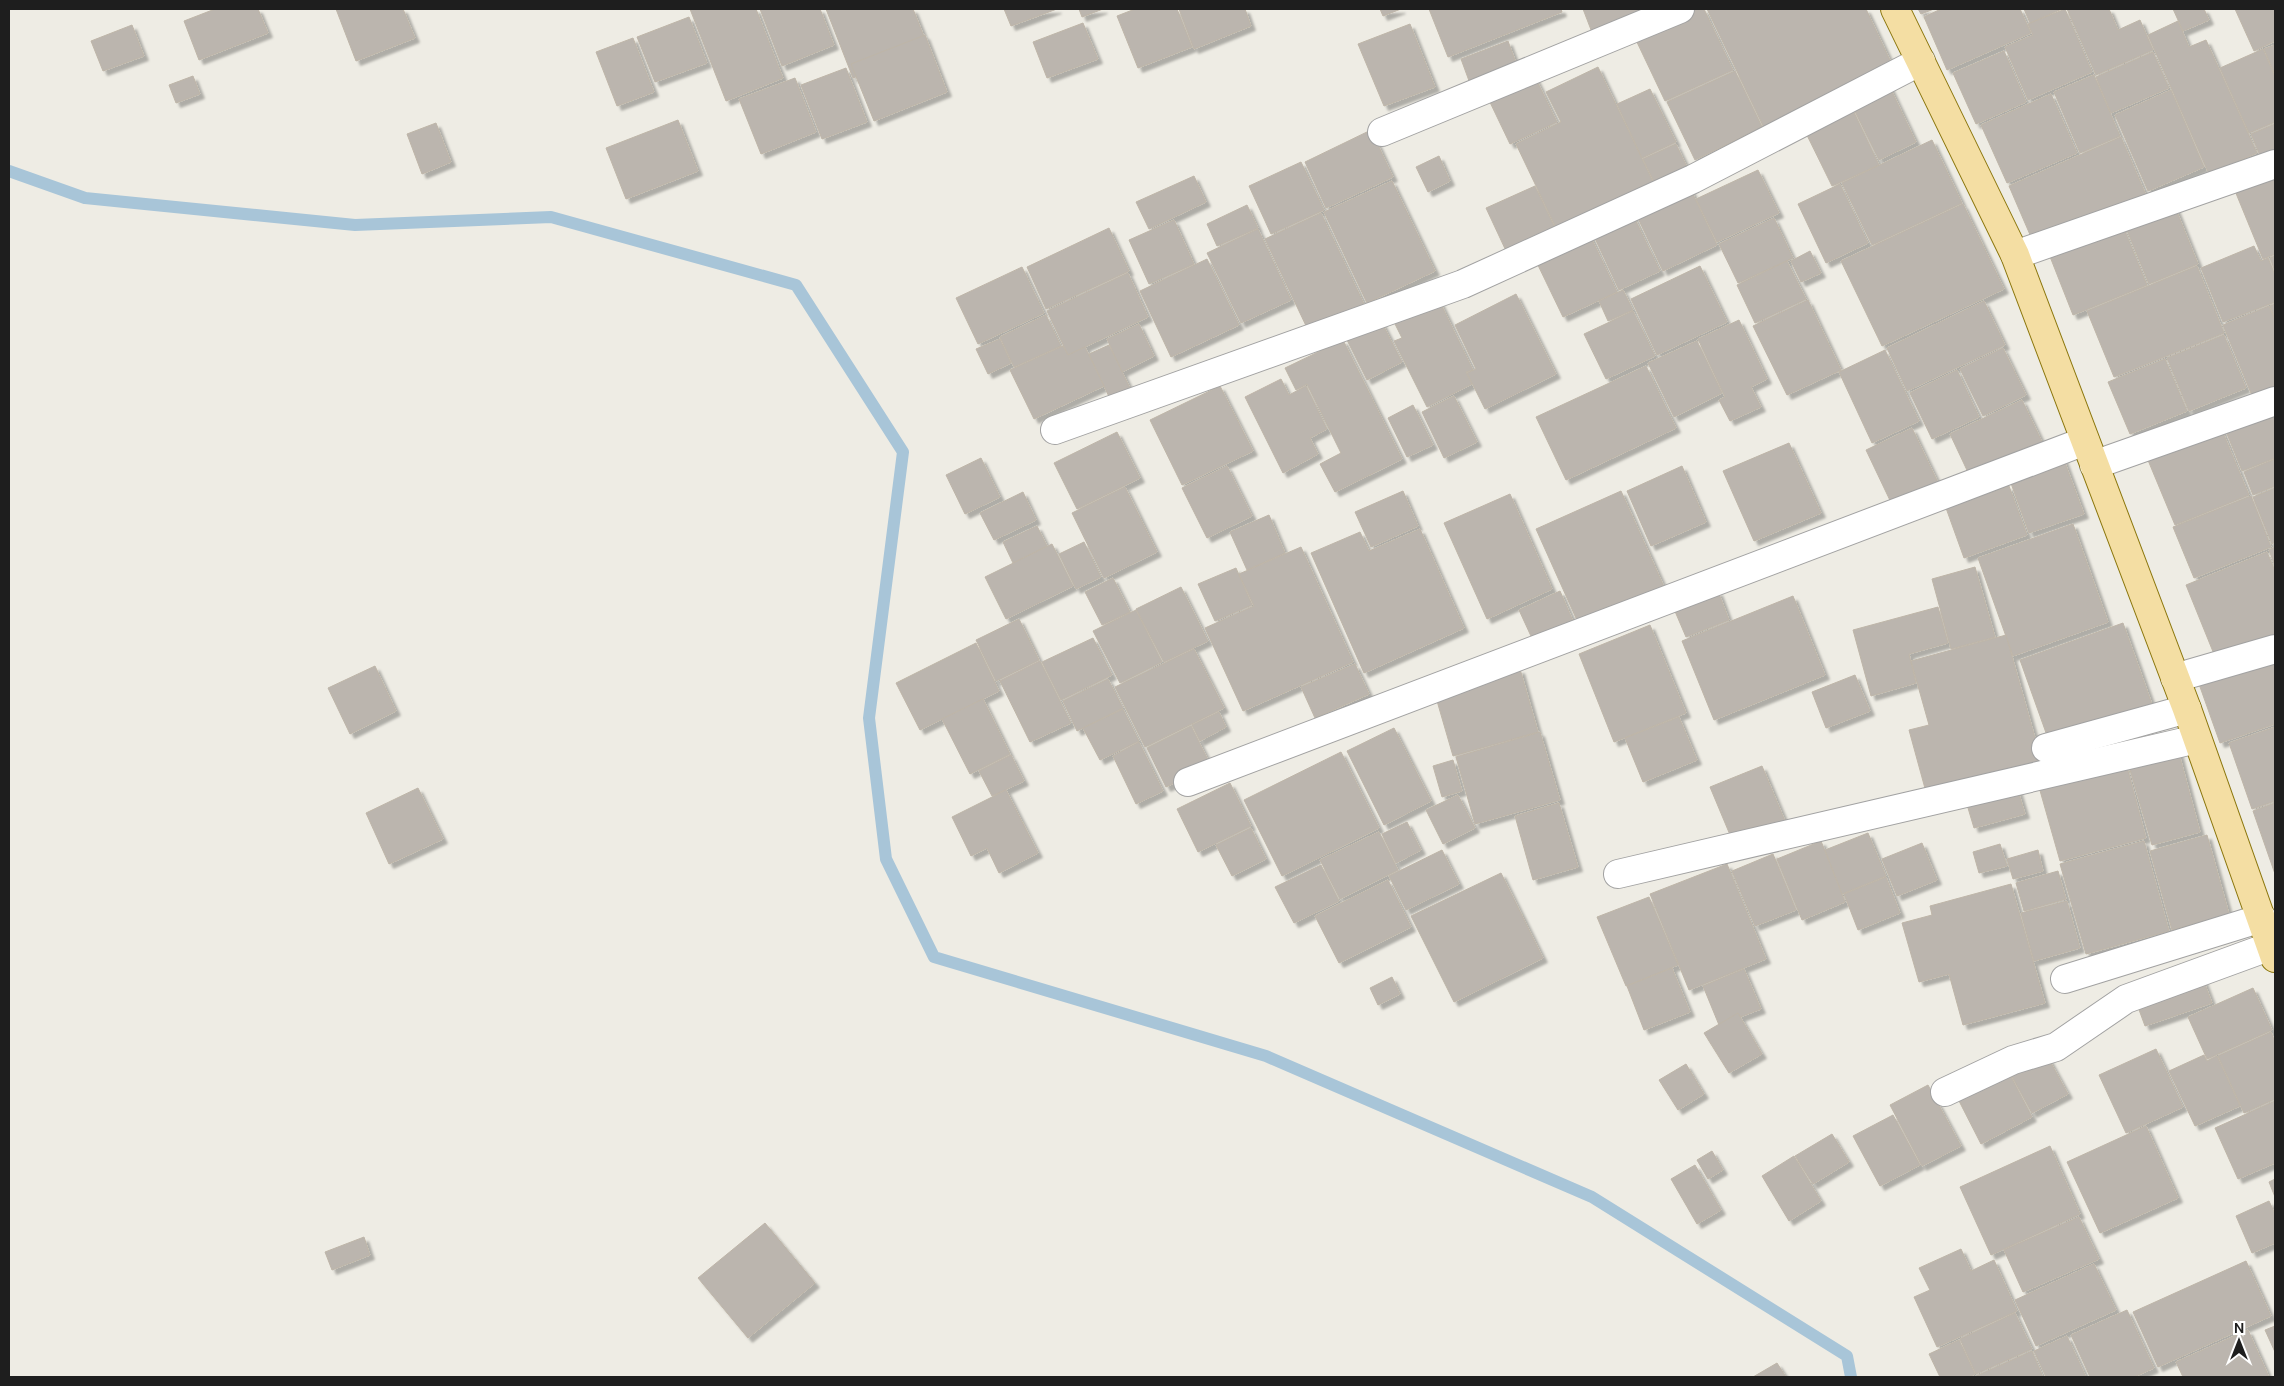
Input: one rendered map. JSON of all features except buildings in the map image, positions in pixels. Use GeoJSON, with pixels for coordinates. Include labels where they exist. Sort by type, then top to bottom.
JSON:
{"type":"FeatureCollection","features":[{"type":"Feature","properties":{"kind":"main road"},"geometry":{"type":"LineString","coordinates":[[1895,9],[2016,255],[2187,709],[2273,952]]}},
{"type":"Feature","properties":{"kind":"street"},"geometry":{"type":"LineString","coordinates":[[1382,132],[1680,9]]}},
{"type":"Feature","properties":{"kind":"street"},"geometry":{"type":"LineString","coordinates":[[1055,430],[1463,284],[1693,179],[1922,61]]}},
{"type":"Feature","properties":{"kind":"street"},"geometry":{"type":"LineString","coordinates":[[2016,255],[2275,164]]}},
{"type":"Feature","properties":{"kind":"street"},"geometry":{"type":"LineString","coordinates":[[1188,782],[2089,453],[2275,401]]}},
{"type":"Feature","properties":{"kind":"street"},"geometry":{"type":"LineString","coordinates":[[2175,678],[2275,649]]}},
{"type":"Feature","properties":{"kind":"street"},"geometry":{"type":"LineString","coordinates":[[2046,748],[2187,709]]}},
{"type":"Feature","properties":{"kind":"street"},"geometry":{"type":"LineString","coordinates":[[1618,874],[2197,739]]}},
{"type":"Feature","properties":{"kind":"street"},"geometry":{"type":"LineString","coordinates":[[2065,979],[2262,918]]}},
{"type":"Feature","properties":{"kind":"street"},"geometry":{"type":"LineString","coordinates":[[1945,1092],[2013,1060],[2056,1048],[2126,999],[2273,952]]}},
{"type":"Feature","properties":{"kind":"waterway"},"geometry":{"type":"LineString","coordinates":[[9,171],[85,198],[355,225],[551,217],[796,285],[903,452],[869,718],[886,859],[934,957],[1266,1056],[1592,1197],[1847,1356],[1851,1377]]}}]}
